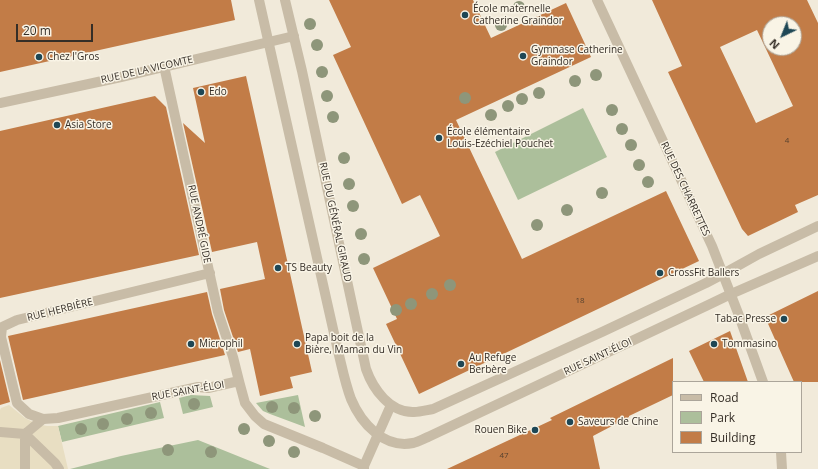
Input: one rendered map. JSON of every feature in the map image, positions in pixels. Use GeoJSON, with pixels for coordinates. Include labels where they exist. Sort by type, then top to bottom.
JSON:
{"type":"FeatureCollection","features":[{"type":"Feature","properties":{"kind":"street"},"geometry":{"type":"LineString","coordinates":[[259,0],[338,351],[351,400],[366,423],[378,435]]}},
{"type":"Feature","properties":{"kind":"street","name":"RUE DU GÉNÉRAL GIRAUD"},"geometry":{"type":"LineString","coordinates":[[285,0],[306,86],[366,369],[378,392],[391,404]]}},
{"type":"Feature","properties":{"kind":"street","name":"RUE DES CHARRETTES"},"geometry":{"type":"LineString","coordinates":[[597,0],[724,274],[763,381]]}},
{"type":"Feature","properties":{"kind":"street","name":"RUE DE LA VICOMTE"},"geometry":{"type":"LineString","coordinates":[[0,103],[121,77],[294,36]]}},
{"type":"Feature","properties":{"kind":"street","name":"RUE ANDRÉ GIDE"},"geometry":{"type":"LineString","coordinates":[[164,66],[218,312],[233,357],[239,381]]}},
{"type":"Feature","properties":{"kind":"street"},"geometry":{"type":"LineString","coordinates":[[364,468],[391,404],[402,410],[413,412],[433,409],[602,332],[724,274],[759,254],[818,226]]}},
{"type":"Feature","properties":{"kind":"street","name":"RUE SAINT-ÉLOI"},"geometry":{"type":"LineString","coordinates":[[378,435],[388,441],[402,444],[414,443],[731,294],[818,256]]}},
{"type":"Feature","properties":{"kind":"street","name":"RUE HERBIÈRE"},"geometry":{"type":"LineString","coordinates":[[29,414],[18,403],[1,338],[2,327],[18,320],[210,273]]}},
{"type":"Feature","properties":{"kind":"street","name":"RUE SAINT-ÉLOI"},"geometry":{"type":"LineString","coordinates":[[29,414],[43,418],[58,418],[198,387],[208,388],[239,381],[245,403],[255,416],[264,424],[323,448],[364,468]]}},
{"type":"Feature","properties":{"kind":"street"},"geometry":{"type":"LineString","coordinates":[[25,469],[25,434],[43,418]]}},
{"type":"Feature","properties":{"kind":"street"},"geometry":{"type":"LineString","coordinates":[[0,432],[25,434],[55,463],[59,469]]}},
{"type":"Feature","properties":{"kind":"street"},"geometry":{"type":"LineString","coordinates":[[781,453],[782,469]]}},
{"type":"Feature","properties":{"kind":"green space"},"geometry":{"type":"Polygon","coordinates":[[[583,108],[607,157],[518,200],[495,152],[583,108]]]}},
{"type":"Feature","properties":{"kind":"green space"},"geometry":{"type":"Polygon","coordinates":[[[191,395],[210,396],[213,407],[183,414],[179,398],[191,395]]]}},
{"type":"Feature","properties":{"kind":"green space"},"geometry":{"type":"Polygon","coordinates":[[[298,395],[305,427],[263,411],[256,403],[298,395]]]}},
{"type":"Feature","properties":{"kind":"green space"},"geometry":{"type":"Polygon","coordinates":[[[160,402],[164,418],[62,442],[58,426],[160,402]]]}},
{"type":"Feature","properties":{"kind":"green space"},"geometry":{"type":"Polygon","coordinates":[[[198,440],[270,469],[70,469],[121,456],[198,440]]]}},
{"type":"Feature","properties":{"kind":"shaded area"},"geometry":{"type":"Polygon","coordinates":[[[9,405],[25,418],[37,424],[58,426],[68,469],[0,469],[0,410],[1,408],[9,405]]]}},
{"type":"Feature","properties":{"kind":"building"},"geometry":{"type":"Polygon","coordinates":[[[0,0],[231,0],[235,20],[0,72],[0,0]]]}},
{"type":"Feature","properties":{"kind":"building"},"geometry":{"type":"Polygon","coordinates":[[[329,0],[473,0],[491,38],[566,3],[591,57],[456,120],[522,259],[666,191],[699,261],[419,394],[386,324],[397,319],[373,268],[440,236],[420,195],[402,204],[333,55],[351,47],[329,0]]]}},
{"type":"Feature","properties":{"kind":"building"},"geometry":{"type":"Polygon","coordinates":[[[652,0],[807,0],[818,23],[818,195],[795,205],[798,212],[748,236],[742,229],[668,72],[682,66],[652,0]],[[762,16],[762,41],[757,30],[720,47],[756,123],[793,106],[769,56],[802,56],[802,16],[762,16]]]}},
{"type":"Feature","properties":{"kind":"building"},"geometry":{"type":"Polygon","coordinates":[[[246,76],[312,372],[290,377],[293,388],[260,396],[250,349],[238,352],[224,310],[220,289],[265,279],[257,242],[212,252],[183,123],[205,143],[193,88],[246,76]]]}},
{"type":"Feature","properties":{"kind":"building"},"geometry":{"type":"Polygon","coordinates":[[[155,96],[166,107],[199,255],[0,298],[0,131],[155,96]]]}},
{"type":"Feature","properties":{"kind":"building"},"geometry":{"type":"Polygon","coordinates":[[[818,291],[818,382],[794,381],[765,317],[818,291]]]}},
{"type":"Feature","properties":{"kind":"building"},"geometry":{"type":"Polygon","coordinates":[[[207,292],[212,314],[225,355],[23,400],[8,336],[207,292]]]}},
{"type":"Feature","properties":{"kind":"building"},"geometry":{"type":"Polygon","coordinates":[[[730,331],[748,381],[704,381],[689,351],[730,331]]]}},
{"type":"Feature","properties":{"kind":"building"},"geometry":{"type":"Polygon","coordinates":[[[673,358],[672,395],[629,416],[593,436],[600,469],[447,469],[552,420],[550,418],[673,358]]]}},
{"type":"Feature","properties":{"kind":"building"},"geometry":{"type":"Polygon","coordinates":[[[0,360],[10,402],[0,405],[0,360]]]}},
{"type":"Feature","properties":{"kind":"place","name":"École maternelle Catherine Graindor"},"geometry":{"type":"Point","coordinates":[465,15]}},
{"type":"Feature","properties":{"kind":"place","name":"Gymnase Catherine Graindor"},"geometry":{"type":"Point","coordinates":[523,56]}},
{"type":"Feature","properties":{"kind":"place","name":"Chez l'Gros"},"geometry":{"type":"Point","coordinates":[39,57]}},
{"type":"Feature","properties":{"kind":"place","name":"Edo"},"geometry":{"type":"Point","coordinates":[201,92]}},
{"type":"Feature","properties":{"kind":"place","name":"Asia Store"},"geometry":{"type":"Point","coordinates":[57,125]}},
{"type":"Feature","properties":{"kind":"place","name":"École élémentaire Louis-Ezéchiel Pouchet"},"geometry":{"type":"Point","coordinates":[439,138]}},
{"type":"Feature","properties":{"kind":"place","name":"TS Beauty"},"geometry":{"type":"Point","coordinates":[278,268]}},
{"type":"Feature","properties":{"kind":"place","name":"CrossFit Ballers"},"geometry":{"type":"Point","coordinates":[660,273]}},
{"type":"Feature","properties":{"kind":"place","name":"Tabac Presse"},"geometry":{"type":"Point","coordinates":[784,319]}},
{"type":"Feature","properties":{"kind":"place","name":"Microphil"},"geometry":{"type":"Point","coordinates":[191,344]}},
{"type":"Feature","properties":{"kind":"place","name":"Papa boit de la Bière, Maman du Vin"},"geometry":{"type":"Point","coordinates":[297,344]}},
{"type":"Feature","properties":{"kind":"place","name":"Tommasino"},"geometry":{"type":"Point","coordinates":[714,344]}},
{"type":"Feature","properties":{"kind":"place","name":"Au Refuge Berbère"},"geometry":{"type":"Point","coordinates":[461,364]}},
{"type":"Feature","properties":{"kind":"place","name":"Saveurs de Chine"},"geometry":{"type":"Point","coordinates":[570,422]}},
{"type":"Feature","properties":{"kind":"place","name":"Rouen Bike"},"geometry":{"type":"Point","coordinates":[535,430]}}]}
